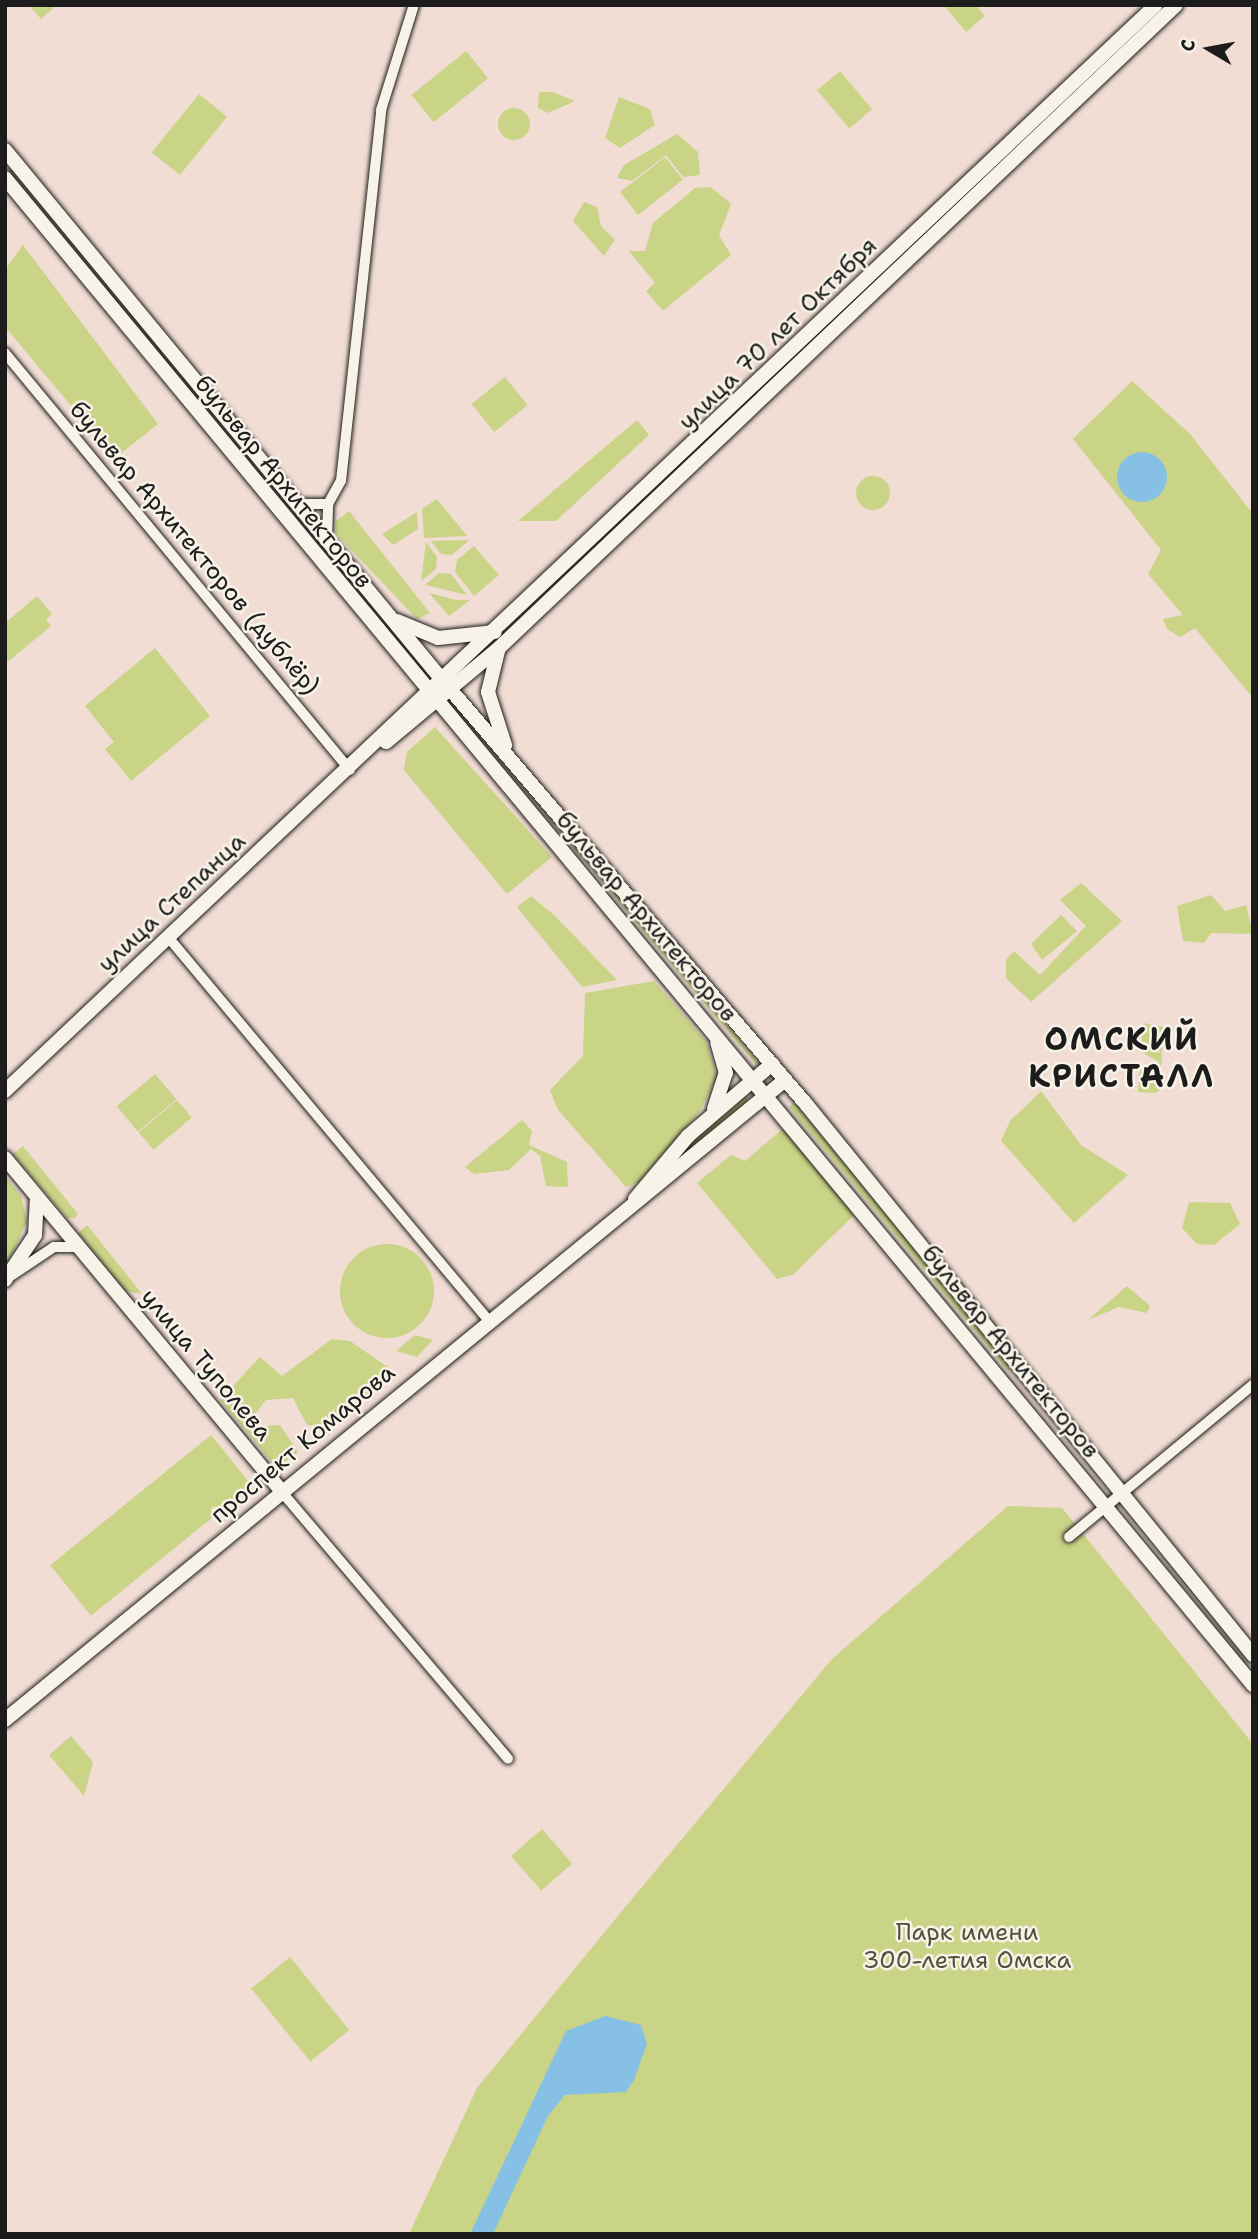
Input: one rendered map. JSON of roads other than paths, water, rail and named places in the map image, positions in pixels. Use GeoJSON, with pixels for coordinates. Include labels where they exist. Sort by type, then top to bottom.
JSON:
{"type":"FeatureCollection","features":[{"type":"Feature","properties":{"kind":"main road","name":"улица 70 лет Октября"},"geometry":{"type":"LineString","coordinates":[[447,686],[497,632],[1156,5]]}},
{"type":"Feature","properties":{"kind":"main road","name":"улица 70 лет Октября"},"geometry":{"type":"LineString","coordinates":[[432,699],[500,647],[1176,5]]}},
{"type":"Feature","properties":{"kind":"main road","name":"бульвар Архитекторов"},"geometry":{"type":"LineString","coordinates":[[5,150],[447,686],[772,1064],[1114,1499],[1253,1685]]}},
{"type":"Feature","properties":{"kind":"main road","name":"бульвар Архитекторов"},"geometry":{"type":"LineString","coordinates":[[5,178],[432,699],[1114,1499],[1253,1655]]}},
{"type":"Feature","properties":{"kind":"main road"},"geometry":{"type":"LineString","coordinates":[[391,617],[438,638],[497,632]]}},
{"type":"Feature","properties":{"kind":"main road"},"geometry":{"type":"LineString","coordinates":[[500,647],[489,686],[491,714],[515,765]]}},
{"type":"Feature","properties":{"kind":"main road","name":"улица Степанца"},"geometry":{"type":"LineString","coordinates":[[5,1091],[168,937],[432,699]]}},
{"type":"Feature","properties":{"kind":"main road"},"geometry":{"type":"LineString","coordinates":[[709,1025],[725,1064],[712,1114]]}},
{"type":"Feature","properties":{"kind":"main road","name":"проспект Комарова"},"geometry":{"type":"LineString","coordinates":[[631,1206],[712,1114],[772,1064]]}},
{"type":"Feature","properties":{"kind":"main road","name":"проспект Комарова"},"geometry":{"type":"LineString","coordinates":[[5,1720],[488,1320],[785,1080]]}},
{"type":"Feature","properties":{"kind":"main road","name":"улица Туполева"},"geometry":{"type":"LineString","coordinates":[[5,1158],[281,1492]]}},
{"type":"Feature","properties":{"kind":"main road"},"geometry":{"type":"LineString","coordinates":[[7,1279],[35,1235],[37,1196]]}},
{"type":"Feature","properties":{"kind":"street"},"geometry":{"type":"LineString","coordinates":[[328,541],[329,503],[341,481],[358,359],[381,110],[414,5]]}},
{"type":"Feature","properties":{"kind":"street","name":"бульвар Архитекторов (дублёр)"},"geometry":{"type":"LineString","coordinates":[[5,353],[350,771]]}},
{"type":"Feature","properties":{"kind":"street"},"geometry":{"type":"LineString","coordinates":[[297,503],[329,503]]}},
{"type":"Feature","properties":{"kind":"street"},"geometry":{"type":"LineString","coordinates":[[168,937],[488,1320]]}},
{"type":"Feature","properties":{"kind":"street"},"geometry":{"type":"LineString","coordinates":[[7,1279],[54,1247],[78,1247]]}},
{"type":"Feature","properties":{"kind":"street"},"geometry":{"type":"LineString","coordinates":[[1069,1537],[1253,1385]]}},
{"type":"Feature","properties":{"kind":"street","name":"улица Туполева"},"geometry":{"type":"LineString","coordinates":[[281,1492],[508,1759]]}},
{"type":"Feature","properties":{"kind":"water"},"geometry":{"type":"Polygon","coordinates":[[[1142,452],[1160,459],[1167,477],[1160,495],[1142,502],[1124,495],[1117,477],[1124,459],[1142,452]]]}},
{"type":"Feature","properties":{"kind":"water"},"geometry":{"type":"Polygon","coordinates":[[[605,2016],[641,2025],[647,2044],[634,2080],[626,2092],[565,2095],[548,2116],[493,2234],[470,2234],[566,2031],[605,2016]]]}},
{"type":"Feature","properties":{"kind":"district","name":"ОМСКИЙ КРИСТАЛЛ"},"geometry":{"type":"Point","coordinates":[1122,1058]}},
{"type":"Feature","properties":{"kind":"park label","name":"Парк имени 300-летия Омска"},"geometry":{"type":"Point","coordinates":[967,1947]}}]}
